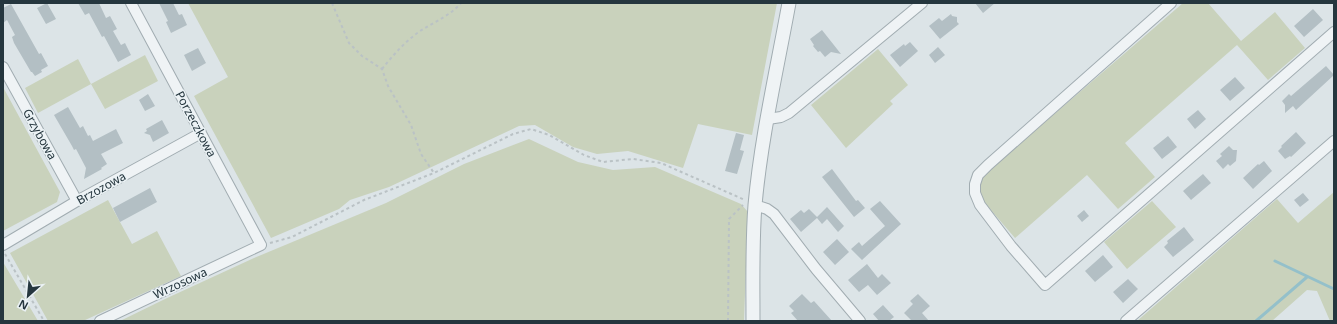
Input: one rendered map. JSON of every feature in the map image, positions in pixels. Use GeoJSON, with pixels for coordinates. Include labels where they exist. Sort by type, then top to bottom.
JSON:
{"type":"FeatureCollection","features":[{"type":"Feature","properties":{"kind":"street","name":"Porzeczkowa"},"geometry":{"type":"LineString","coordinates":[[131,3],[261,245]]}},
{"type":"Feature","properties":{"kind":"street"},"geometry":{"type":"LineString","coordinates":[[753,321],[753,252],[750,204],[768,119],[789,3]]}},
{"type":"Feature","properties":{"kind":"street"},"geometry":{"type":"LineString","coordinates":[[768,119],[781,117],[789,113],[922,3]]}},
{"type":"Feature","properties":{"kind":"street"},"geometry":{"type":"LineString","coordinates":[[1171,3],[978,175],[975,184],[975,193],[980,205],[1011,246],[1045,285],[1334,32]]}},
{"type":"Feature","properties":{"kind":"street","name":"Grzybowa"},"geometry":{"type":"LineString","coordinates":[[3,67],[77,201]]}},
{"type":"Feature","properties":{"kind":"street","name":"Brzozowa"},"geometry":{"type":"LineString","coordinates":[[3,245],[77,201],[200,133]]}},
{"type":"Feature","properties":{"kind":"street"},"geometry":{"type":"LineString","coordinates":[[1126,321],[1334,141]]}},
{"type":"Feature","properties":{"kind":"street"},"geometry":{"type":"LineString","coordinates":[[750,204],[767,209],[774,214],[816,269],[860,321]]}},
{"type":"Feature","properties":{"kind":"street","name":"Wrzosowa"},"geometry":{"type":"LineString","coordinates":[[100,321],[261,245]]}},
{"type":"Feature","properties":{"kind":"path"},"geometry":{"type":"LineString","coordinates":[[332,3],[349,43],[362,56],[382,69],[388,86],[411,125],[421,154],[434,173]]}},
{"type":"Feature","properties":{"kind":"path"},"geometry":{"type":"LineString","coordinates":[[382,69],[397,50],[461,3]]}},
{"type":"Feature","properties":{"kind":"path"},"geometry":{"type":"LineString","coordinates":[[261,245],[292,237],[364,200],[434,173],[512,134],[531,129],[549,135],[584,155],[603,162],[633,159],[660,163],[750,204],[729,219],[728,321]]}},
{"type":"Feature","properties":{"kind":"path"},"geometry":{"type":"LineString","coordinates":[[3,252],[44,321]]}},
{"type":"Feature","properties":{"kind":"green space"},"geometry":{"type":"Polygon","coordinates":[[[188,3],[777,3],[752,135],[698,124],[683,168],[628,151],[597,154],[573,147],[535,125],[519,126],[389,187],[350,200],[339,209],[271,238],[194,96],[228,77],[188,3]]]}},
{"type":"Feature","properties":{"kind":"green space"},"geometry":{"type":"Polygon","coordinates":[[[1183,3],[1208,3],[1241,41],[1275,12],[1305,48],[1268,80],[1237,45],[1125,143],[1155,177],[1118,209],[1087,175],[1015,238],[977,194],[980,178],[1183,3]]]}},
{"type":"Feature","properties":{"kind":"green space"},"geometry":{"type":"Polygon","coordinates":[[[878,49],[908,85],[890,101],[893,104],[846,148],[811,105],[878,49]]]}},
{"type":"Feature","properties":{"kind":"green space"},"geometry":{"type":"Polygon","coordinates":[[[145,55],[158,81],[105,109],[91,84],[145,55]]]}},
{"type":"Feature","properties":{"kind":"green space"},"geometry":{"type":"Polygon","coordinates":[[[78,59],[91,84],[38,113],[25,88],[78,59]]]}},
{"type":"Feature","properties":{"kind":"green space"},"geometry":{"type":"Polygon","coordinates":[[[3,87],[60,192],[57,202],[3,231],[3,87]]]}},
{"type":"Feature","properties":{"kind":"green space"},"geometry":{"type":"Polygon","coordinates":[[[529,139],[578,162],[613,170],[655,167],[741,204],[748,212],[744,321],[120,321],[254,258],[386,203],[464,164],[529,139]]]}},
{"type":"Feature","properties":{"kind":"green space"},"geometry":{"type":"Polygon","coordinates":[[[1334,192],[1334,321],[1330,321],[1317,291],[1307,290],[1272,321],[1137,321],[1277,199],[1298,223],[1334,192]]]}},
{"type":"Feature","properties":{"kind":"green space"},"geometry":{"type":"Polygon","coordinates":[[[108,200],[132,244],[157,231],[181,276],[83,321],[48,321],[10,253],[108,200]]]}},
{"type":"Feature","properties":{"kind":"green space"},"geometry":{"type":"Polygon","coordinates":[[[1152,201],[1176,227],[1127,269],[1104,242],[1152,201]]]}},
{"type":"Feature","properties":{"kind":"green space"},"geometry":{"type":"Polygon","coordinates":[[[3,262],[38,321],[3,321],[3,262]]]}},
{"type":"Feature","properties":{"kind":"building"},"geometry":{"type":"Polygon","coordinates":[[[47,3],[56,19],[46,24],[37,8],[47,3]]]}},
{"type":"Feature","properties":{"kind":"building"},"geometry":{"type":"Polygon","coordinates":[[[78,3],[99,3],[106,18],[110,16],[117,29],[113,31],[121,45],[125,43],[131,55],[118,62],[89,13],[85,15],[78,3]]]}},
{"type":"Feature","properties":{"kind":"building"},"geometry":{"type":"Polygon","coordinates":[[[159,3],[173,3],[179,15],[182,14],[187,25],[171,33],[166,22],[168,21],[159,3]]]}},
{"type":"Feature","properties":{"kind":"building"},"geometry":{"type":"Polygon","coordinates":[[[975,3],[995,3],[983,13],[975,3]]]}},
{"type":"Feature","properties":{"kind":"building"},"geometry":{"type":"Polygon","coordinates":[[[11,4],[39,54],[41,53],[48,66],[35,76],[31,72],[14,43],[12,37],[15,35],[7,20],[3,23],[3,8],[11,4]]]}},
{"type":"Feature","properties":{"kind":"building"},"geometry":{"type":"Polygon","coordinates":[[[1313,9],[1323,20],[1304,37],[1294,26],[1313,9]]]}},
{"type":"Feature","properties":{"kind":"building"},"geometry":{"type":"Polygon","coordinates":[[[951,14],[952,16],[957,17],[957,22],[959,24],[940,39],[929,26],[939,18],[942,21],[951,14]]]}},
{"type":"Feature","properties":{"kind":"building"},"geometry":{"type":"Polygon","coordinates":[[[822,30],[841,54],[831,52],[825,57],[813,46],[814,45],[810,39],[822,30]]]}},
{"type":"Feature","properties":{"kind":"building"},"geometry":{"type":"Polygon","coordinates":[[[910,42],[918,51],[900,67],[890,55],[904,44],[905,46],[910,42]]]}},
{"type":"Feature","properties":{"kind":"building"},"geometry":{"type":"Polygon","coordinates":[[[938,47],[945,55],[935,63],[929,55],[938,47]]]}},
{"type":"Feature","properties":{"kind":"building"},"geometry":{"type":"Polygon","coordinates":[[[198,48],[206,63],[192,71],[184,55],[198,48]]]}},
{"type":"Feature","properties":{"kind":"building"},"geometry":{"type":"Polygon","coordinates":[[[1326,66],[1334,75],[1296,110],[1293,106],[1285,113],[1285,105],[1282,101],[1289,94],[1291,96],[1326,66]]]}},
{"type":"Feature","properties":{"kind":"building"},"geometry":{"type":"Polygon","coordinates":[[[1235,77],[1245,88],[1230,101],[1220,90],[1235,77]]]}},
{"type":"Feature","properties":{"kind":"building"},"geometry":{"type":"Polygon","coordinates":[[[148,94],[155,106],[145,111],[139,100],[148,94]]]}},
{"type":"Feature","properties":{"kind":"building"},"geometry":{"type":"Polygon","coordinates":[[[68,107],[80,128],[83,126],[88,136],[90,135],[93,141],[116,129],[123,143],[101,154],[107,164],[101,168],[102,169],[84,179],[86,168],[76,149],[74,150],[54,115],[68,107]]]}},
{"type":"Feature","properties":{"kind":"building"},"geometry":{"type":"Polygon","coordinates":[[[1198,110],[1206,119],[1195,129],[1187,119],[1198,110]]]}},
{"type":"Feature","properties":{"kind":"building"},"geometry":{"type":"Polygon","coordinates":[[[162,120],[169,133],[153,142],[150,135],[144,133],[147,131],[146,129],[162,120]]]}},
{"type":"Feature","properties":{"kind":"building"},"geometry":{"type":"Polygon","coordinates":[[[1296,132],[1306,143],[1291,157],[1290,156],[1285,159],[1278,151],[1282,147],[1281,146],[1296,132]]]}},
{"type":"Feature","properties":{"kind":"building"},"geometry":{"type":"Polygon","coordinates":[[[736,133],[744,135],[740,150],[744,151],[737,174],[725,171],[736,133]]]}},
{"type":"Feature","properties":{"kind":"building"},"geometry":{"type":"Polygon","coordinates":[[[1168,136],[1177,147],[1162,159],[1153,148],[1168,136]]]}},
{"type":"Feature","properties":{"kind":"building"},"geometry":{"type":"Polygon","coordinates":[[[1229,146],[1233,150],[1237,150],[1236,161],[1230,166],[1228,164],[1223,169],[1216,161],[1222,156],[1220,154],[1229,146]]]}},
{"type":"Feature","properties":{"kind":"building"},"geometry":{"type":"Polygon","coordinates":[[[1264,161],[1272,171],[1253,189],[1243,178],[1258,164],[1259,165],[1264,161]]]}},
{"type":"Feature","properties":{"kind":"building"},"geometry":{"type":"Polygon","coordinates":[[[832,169],[856,201],[858,200],[865,208],[854,217],[822,177],[832,169]]]}},
{"type":"Feature","properties":{"kind":"building"},"geometry":{"type":"Polygon","coordinates":[[[1203,174],[1211,183],[1191,200],[1183,191],[1203,174]]]}},
{"type":"Feature","properties":{"kind":"building"},"geometry":{"type":"Polygon","coordinates":[[[150,188],[157,202],[120,222],[113,208],[150,188]]]}},
{"type":"Feature","properties":{"kind":"building"},"geometry":{"type":"Polygon","coordinates":[[[1303,193],[1309,200],[1300,207],[1294,200],[1303,193]]]}},
{"type":"Feature","properties":{"kind":"building"},"geometry":{"type":"Polygon","coordinates":[[[880,201],[901,224],[862,260],[851,249],[859,242],[862,246],[885,226],[870,209],[880,201]]]}},
{"type":"Feature","properties":{"kind":"building"},"geometry":{"type":"Polygon","coordinates":[[[827,207],[844,226],[838,232],[827,219],[822,224],[817,218],[801,232],[790,219],[801,210],[804,213],[809,209],[817,217],[827,207]]]}},
{"type":"Feature","properties":{"kind":"building"},"geometry":{"type":"Polygon","coordinates":[[[1084,210],[1089,216],[1082,222],[1077,216],[1084,210]]]}},
{"type":"Feature","properties":{"kind":"building"},"geometry":{"type":"Polygon","coordinates":[[[1184,227],[1194,240],[1173,257],[1164,247],[1168,243],[1167,241],[1184,227]]]}},
{"type":"Feature","properties":{"kind":"building"},"geometry":{"type":"Polygon","coordinates":[[[837,239],[849,252],[835,265],[823,252],[837,239]]]}},
{"type":"Feature","properties":{"kind":"building"},"geometry":{"type":"Polygon","coordinates":[[[1103,255],[1113,267],[1095,282],[1085,271],[1103,255]]]}},
{"type":"Feature","properties":{"kind":"building"},"geometry":{"type":"Polygon","coordinates":[[[867,264],[878,278],[882,274],[891,283],[877,295],[868,285],[859,292],[848,280],[867,264]]]}},
{"type":"Feature","properties":{"kind":"building"},"geometry":{"type":"Polygon","coordinates":[[[1128,279],[1138,289],[1123,303],[1113,292],[1128,279]]]}},
{"type":"Feature","properties":{"kind":"building"},"geometry":{"type":"Polygon","coordinates":[[[802,294],[811,303],[814,301],[832,321],[798,321],[791,313],[794,311],[789,306],[802,294]]]}},
{"type":"Feature","properties":{"kind":"building"},"geometry":{"type":"Polygon","coordinates":[[[918,294],[930,306],[922,313],[929,321],[912,321],[904,313],[913,304],[910,301],[918,294]]]}},
{"type":"Feature","properties":{"kind":"building"},"geometry":{"type":"Polygon","coordinates":[[[883,305],[894,317],[889,321],[879,321],[873,314],[883,305]]]}},
{"type":"Feature","properties":{"kind":"waterway"},"geometry":{"type":"LineString","coordinates":[[1275,261],[1334,289]]}},
{"type":"Feature","properties":{"kind":"waterway"},"geometry":{"type":"LineString","coordinates":[[1256,321],[1307,277]]}}]}
